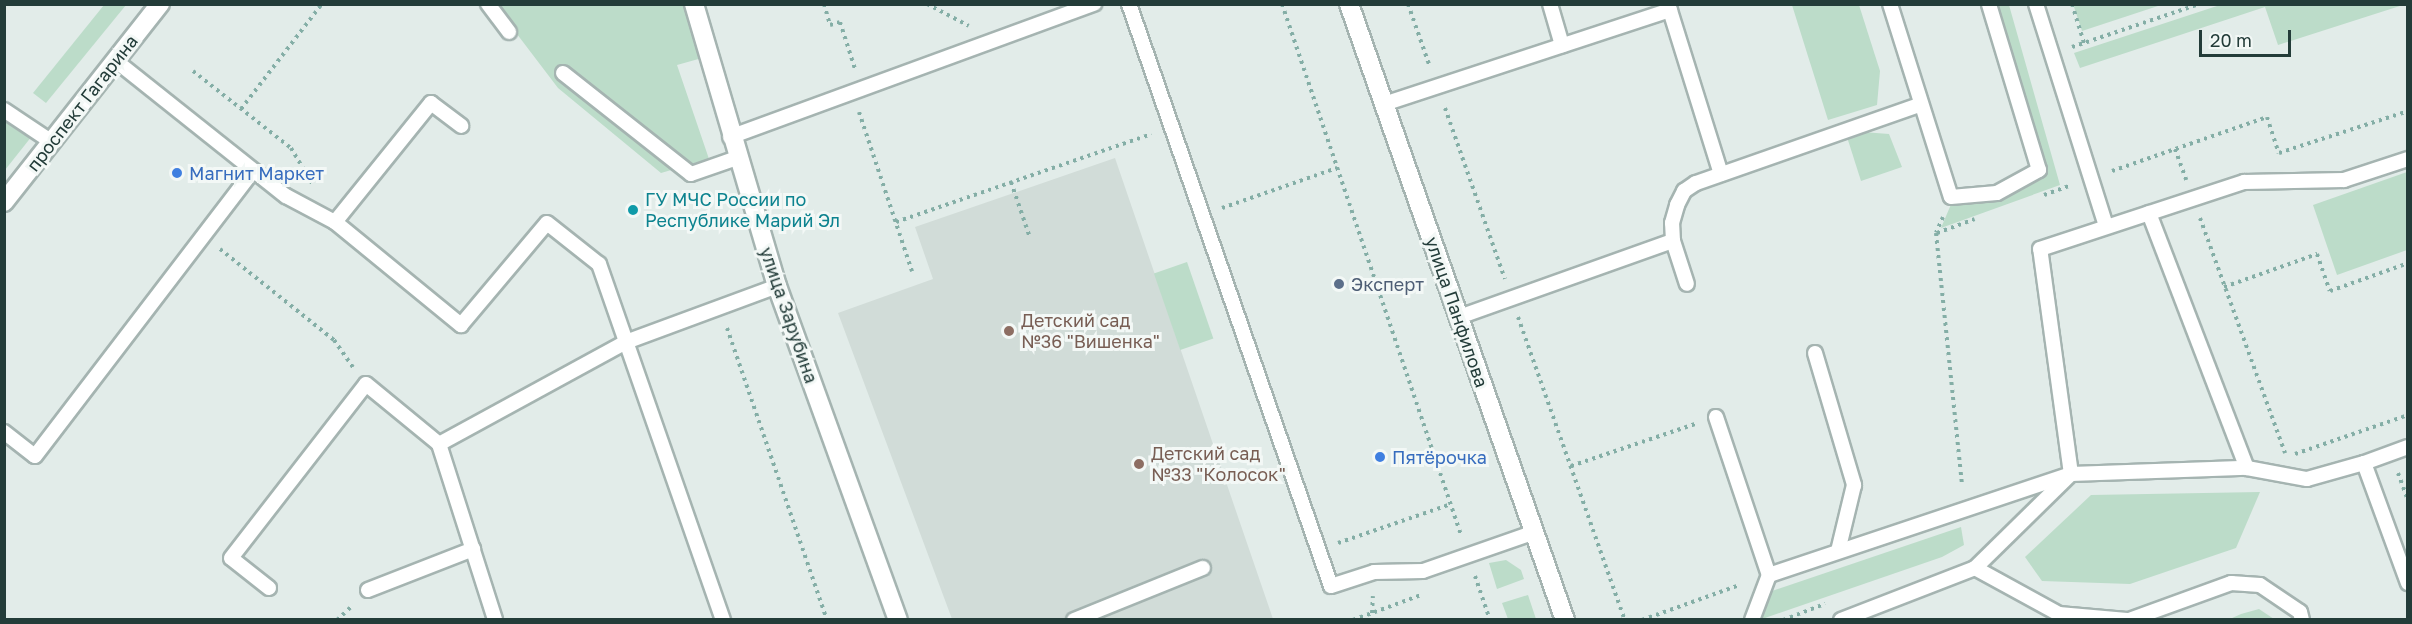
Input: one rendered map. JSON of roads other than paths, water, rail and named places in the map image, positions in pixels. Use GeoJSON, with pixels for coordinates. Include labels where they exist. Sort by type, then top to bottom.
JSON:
{"type":"FeatureCollection","features":[{"type":"Feature","properties":{"kind":"street","name":"проспект Гагарина"},"geometry":{"type":"LineString","coordinates":[[4,202],[160,4]]}},
{"type":"Feature","properties":{"kind":"street","name":"улица Зарубина"},"geometry":{"type":"LineString","coordinates":[[694,4],[730,137],[777,286],[898,620]]}},
{"type":"Feature","properties":{"kind":"street","name":"улица Панфилова"},"geometry":{"type":"LineString","coordinates":[[1349,4],[1565,620]]}},
{"type":"Feature","properties":{"kind":"lane"},"geometry":{"type":"LineString","coordinates":[[488,4],[509,32]]}},
{"type":"Feature","properties":{"kind":"lane"},"geometry":{"type":"LineString","coordinates":[[730,137],[1094,4]]}},
{"type":"Feature","properties":{"kind":"lane"},"geometry":{"type":"LineString","coordinates":[[1129,4],[1331,586],[1374,572],[1423,571],[1535,532]]}},
{"type":"Feature","properties":{"kind":"lane"},"geometry":{"type":"LineString","coordinates":[[1550,4],[1562,45]]}},
{"type":"Feature","properties":{"kind":"lane"},"geometry":{"type":"LineString","coordinates":[[1890,4],[1951,197],[1997,193],[2038,170],[1989,4]]}},
{"type":"Feature","properties":{"kind":"lane"},"geometry":{"type":"LineString","coordinates":[[2036,4],[2106,226]]}},
{"type":"Feature","properties":{"kind":"lane"},"geometry":{"type":"LineString","coordinates":[[1384,104],[1669,7],[1721,174]]}},
{"type":"Feature","properties":{"kind":"lane"},"geometry":{"type":"LineString","coordinates":[[116,61],[286,196],[335,222],[461,325],[548,223],[600,264],[723,620]]}},
{"type":"Feature","properties":{"kind":"lane"},"geometry":{"type":"LineString","coordinates":[[563,73],[691,174],[737,158]]}},
{"type":"Feature","properties":{"kind":"lane"},"geometry":{"type":"LineString","coordinates":[[335,222],[431,103],[461,126]]}},
{"type":"Feature","properties":{"kind":"lane"},"geometry":{"type":"LineString","coordinates":[[1688,284],[1672,241],[1672,223],[1684,191],[1721,174],[1921,104]]}},
{"type":"Feature","properties":{"kind":"lane"},"geometry":{"type":"LineString","coordinates":[[4,110],[52,142]]}},
{"type":"Feature","properties":{"kind":"lane"},"geometry":{"type":"LineString","coordinates":[[2071,474],[2040,249],[2244,182],[2344,180],[2408,159]]}},
{"type":"Feature","properties":{"kind":"lane"},"geometry":{"type":"LineString","coordinates":[[4,432],[35,456],[253,171]]}},
{"type":"Feature","properties":{"kind":"lane"},"geometry":{"type":"LineString","coordinates":[[2149,213],[2247,468]]}},
{"type":"Feature","properties":{"kind":"lane"},"geometry":{"type":"LineString","coordinates":[[1459,317],[1672,241]]}},
{"type":"Feature","properties":{"kind":"lane"},"geometry":{"type":"LineString","coordinates":[[439,444],[626,342],[777,286]]}},
{"type":"Feature","properties":{"kind":"lane"},"geometry":{"type":"LineString","coordinates":[[1815,353],[1854,485],[1838,552]]}},
{"type":"Feature","properties":{"kind":"lane"},"geometry":{"type":"LineString","coordinates":[[269,588],[231,558],[366,384],[439,444],[495,620]]}},
{"type":"Feature","properties":{"kind":"lane"},"geometry":{"type":"LineString","coordinates":[[1716,417],[1769,575],[1752,620]]}},
{"type":"Feature","properties":{"kind":"lane"},"geometry":{"type":"LineString","coordinates":[[1769,575],[2071,474],[2247,468],[2307,479],[2364,463],[2408,447]]}},
{"type":"Feature","properties":{"kind":"lane"},"geometry":{"type":"LineString","coordinates":[[2364,463],[2408,584]]}},
{"type":"Feature","properties":{"kind":"lane"},"geometry":{"type":"LineString","coordinates":[[1841,620],[1975,568],[2071,474]]}},
{"type":"Feature","properties":{"kind":"lane"},"geometry":{"type":"LineString","coordinates":[[368,590],[473,549]]}},
{"type":"Feature","properties":{"kind":"lane"},"geometry":{"type":"LineString","coordinates":[[1074,620],[1203,568]]}},
{"type":"Feature","properties":{"kind":"lane"},"geometry":{"type":"LineString","coordinates":[[1975,568],[2059,614],[2128,620],[2231,583],[2260,585],[2300,612],[2302,620]]}},
{"type":"Feature","properties":{"kind":"place","name":"Магнит Маркет"},"geometry":{"type":"Point","coordinates":[177,173]}},
{"type":"Feature","properties":{"kind":"place","name":"ГУ МЧС России по Республике Марий Эл"},"geometry":{"type":"Point","coordinates":[633,210]}},
{"type":"Feature","properties":{"kind":"place","name":"Эксперт"},"geometry":{"type":"Point","coordinates":[1339,284]}},
{"type":"Feature","properties":{"kind":"place","name":"Детский сад №36 \"Вишенка\""},"geometry":{"type":"Point","coordinates":[1009,331]}},
{"type":"Feature","properties":{"kind":"place","name":"Пятёрочка"},"geometry":{"type":"Point","coordinates":[1380,457]}},
{"type":"Feature","properties":{"kind":"place","name":"Детский сад №33 \"Колосок\""},"geometry":{"type":"Point","coordinates":[1139,464]}}]}
